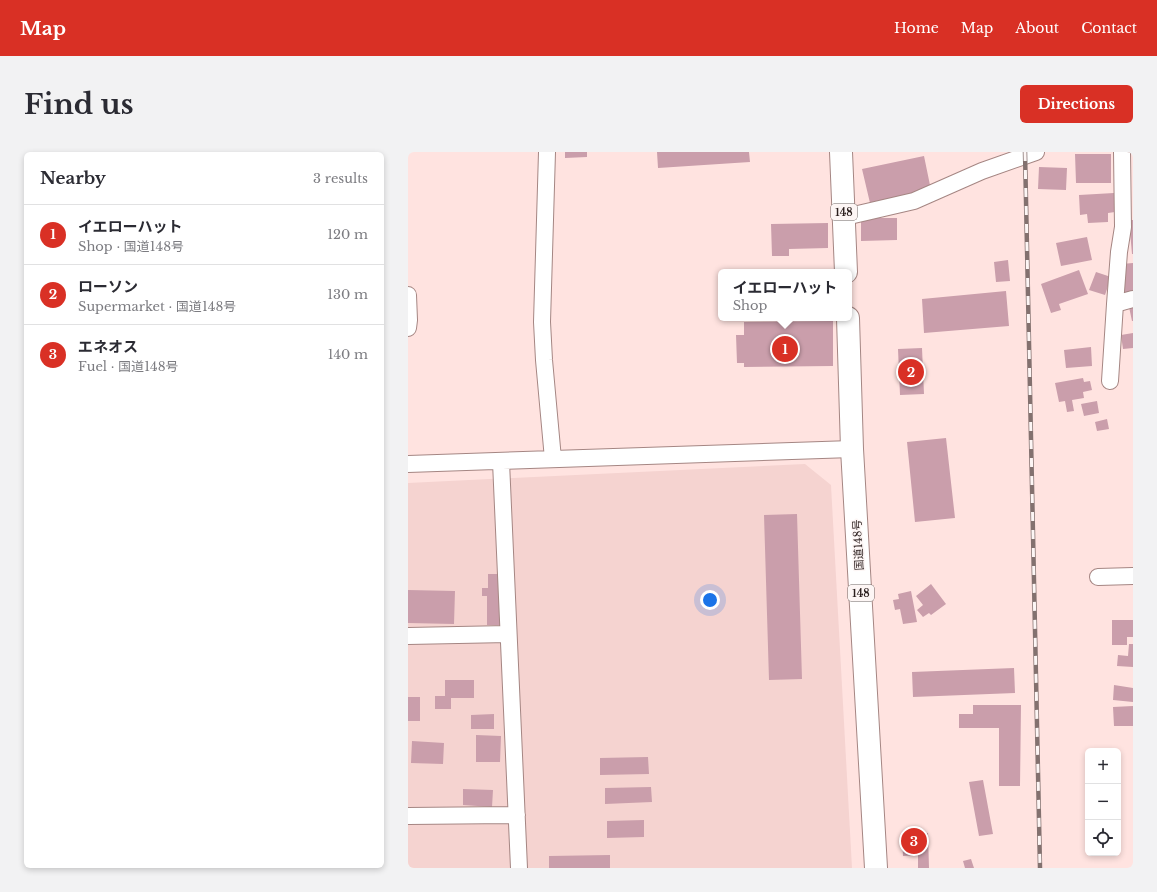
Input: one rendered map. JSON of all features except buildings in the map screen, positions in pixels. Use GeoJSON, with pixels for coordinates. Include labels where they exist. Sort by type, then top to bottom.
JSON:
{"type":"FeatureCollection","features":[{"type":"Feature","properties":{"kind":"highway","name":"148"},"geometry":{"type":"LineString","coordinates":[[841,152],[846,269]]}},
{"type":"Feature","properties":{"kind":"highway","name":"国道148号"},"geometry":{"type":"LineString","coordinates":[[848,321],[852,449],[876,868]]}},
{"type":"Feature","properties":{"kind":"street"},"geometry":{"type":"LineString","coordinates":[[547,152],[542,322],[553,460]]}},
{"type":"Feature","properties":{"kind":"street"},"geometry":{"type":"LineString","coordinates":[[844,217],[914,201],[982,171],[1036,152]]}},
{"type":"Feature","properties":{"kind":"street"},"geometry":{"type":"LineString","coordinates":[[1110,381],[1119,252],[1123,227],[1122,152]]}},
{"type":"Feature","properties":{"kind":"street"},"geometry":{"type":"LineString","coordinates":[[408,295],[408,328]]}},
{"type":"Feature","properties":{"kind":"street"},"geometry":{"type":"LineString","coordinates":[[1115,304],[1133,299]]}},
{"type":"Feature","properties":{"kind":"street"},"geometry":{"type":"LineString","coordinates":[[408,464],[852,449]]}},
{"type":"Feature","properties":{"kind":"street"},"geometry":{"type":"LineString","coordinates":[[501,462],[519,868]]}},
{"type":"Feature","properties":{"kind":"street"},"geometry":{"type":"LineString","coordinates":[[1098,577],[1133,576]]}},
{"type":"Feature","properties":{"kind":"street"},"geometry":{"type":"LineString","coordinates":[[408,636],[508,634]]}},
{"type":"Feature","properties":{"kind":"street"},"geometry":{"type":"LineString","coordinates":[[408,816],[517,815]]}},
{"type":"Feature","properties":{"kind":"shaded area"},"geometry":{"type":"Polygon","coordinates":[[[805,464],[831,485],[852,868],[408,868],[408,483],[805,464]]]}},
{"type":"Feature","properties":{"kind":"railway"},"geometry":{"type":"LineString","coordinates":[[1025,152],[1040,868]]}},
{"type":"Feature","properties":{"kind":"place","name":"イエローハット"},"geometry":{"type":"Point","coordinates":[785,349]}},
{"type":"Feature","properties":{"kind":"place","name":"ローソン"},"geometry":{"type":"Point","coordinates":[911,372]}},
{"type":"Feature","properties":{"kind":"place","name":"エネオス"},"geometry":{"type":"Point","coordinates":[914,841]}}]}
